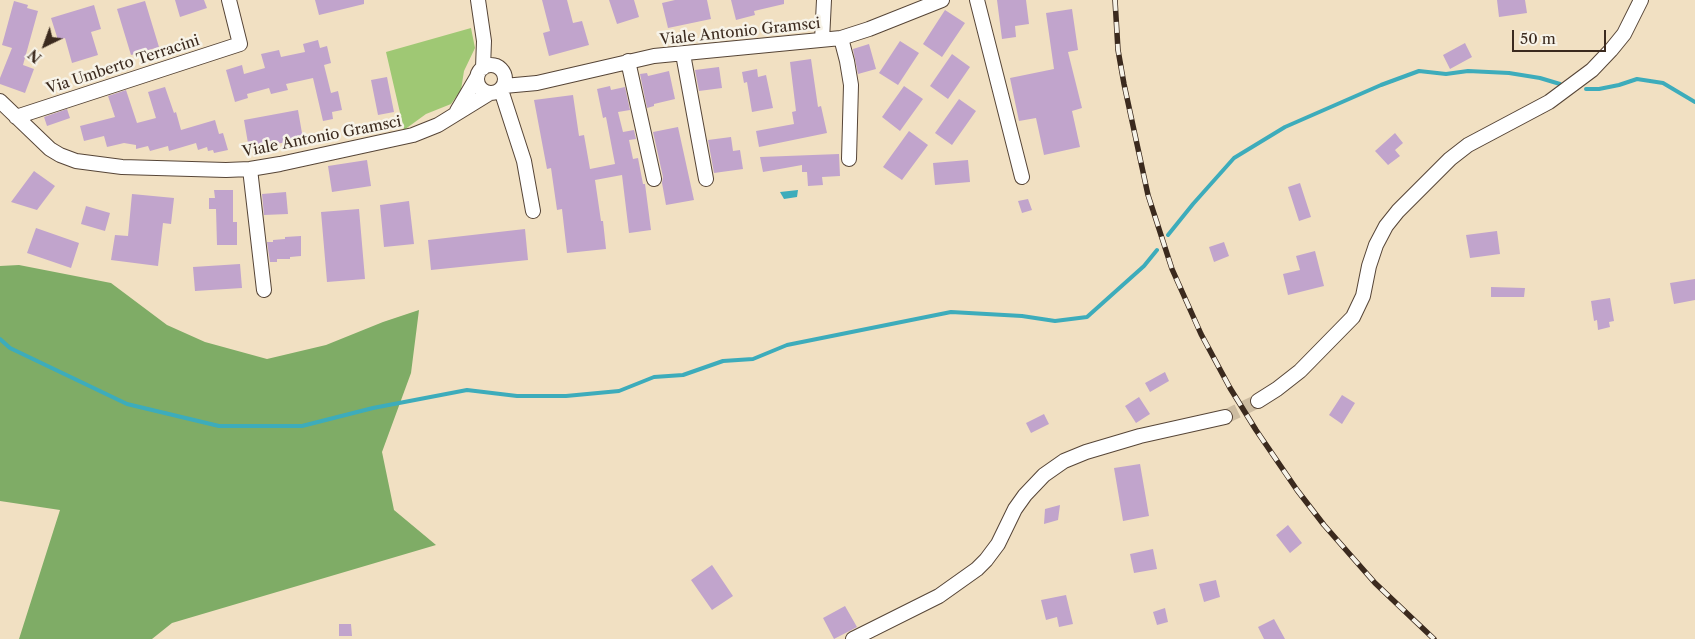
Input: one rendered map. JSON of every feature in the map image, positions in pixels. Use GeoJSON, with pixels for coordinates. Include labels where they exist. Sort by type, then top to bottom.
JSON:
{"type":"FeatureCollection","features":[{"type":"Feature","properties":{"kind":"street","name":"Via Umberto Terracini"},"geometry":{"type":"LineString","coordinates":[[16,117],[240,44],[229,0]]}},
{"type":"Feature","properties":{"kind":"street"},"geometry":{"type":"LineString","coordinates":[[478,0],[484,41],[494,81],[511,120],[524,161],[533,211]]}},
{"type":"Feature","properties":{"kind":"street"},"geometry":{"type":"LineString","coordinates":[[822,40],[824,0]]}},
{"type":"Feature","properties":{"kind":"street","name":"Viale Antonio Gramsci"},"geometry":{"type":"LineString","coordinates":[[0,101],[50,149],[60,155],[84,163],[134,168],[250,169],[413,135],[438,125],[457,112],[494,81],[537,83],[654,56],[841,38],[870,30],[942,0]]}},
{"type":"Feature","properties":{"kind":"street"},"geometry":{"type":"LineString","coordinates":[[977,0],[1022,177]]}},
{"type":"Feature","properties":{"kind":"street"},"geometry":{"type":"LineString","coordinates":[[1258,401],[1277,390],[1300,371],[1353,317],[1362,296],[1376,245],[1386,226],[1398,211],[1450,159],[1468,145],[1544,105],[1592,70],[1624,34],[1641,0]]}},
{"type":"Feature","properties":{"kind":"street"},"geometry":{"type":"LineString","coordinates":[[841,38],[851,85],[849,158]]}},
{"type":"Feature","properties":{"kind":"street"},"geometry":{"type":"LineString","coordinates":[[683,54],[706,178]]}},
{"type":"Feature","properties":{"kind":"street"},"geometry":{"type":"LineString","coordinates":[[628,61],[654,179]]}},
{"type":"Feature","properties":{"kind":"street","name":"Viale Antonio Gramsci"},"geometry":{"type":"LineString","coordinates":[[457,112],[494,81]]}},
{"type":"Feature","properties":{"kind":"street"},"geometry":{"type":"LineString","coordinates":[[250,169],[264,290]]}},
{"type":"Feature","properties":{"kind":"street"},"geometry":{"type":"LineString","coordinates":[[853,639],[939,596],[977,569],[998,544],[1015,509],[1031,487],[1051,469],[1064,461],[1086,452],[1145,434],[1225,417]]}},
{"type":"Feature","properties":{"kind":"green space"},"geometry":{"type":"Polygon","coordinates":[[[471,28],[475,48],[464,71],[461,90],[451,104],[426,114],[404,130],[386,52],[471,28]]]}},
{"type":"Feature","properties":{"kind":"green space"},"geometry":{"type":"Polygon","coordinates":[[[19,265],[111,283],[167,325],[205,342],[267,359],[326,345],[419,310],[411,373],[382,452],[394,510],[436,545],[172,623],[152,639],[19,639],[60,510],[0,501],[0,266],[19,265]]]}},
{"type":"Feature","properties":{"kind":"water"},"geometry":{"type":"Polygon","coordinates":[[[798,190],[797,197],[784,199],[780,192],[798,190]]]}},
{"type":"Feature","properties":{"kind":"building"},"geometry":{"type":"Polygon","coordinates":[[[175,0],[204,0],[207,8],[180,17],[175,0]]]}},
{"type":"Feature","properties":{"kind":"building"},"geometry":{"type":"Polygon","coordinates":[[[315,0],[364,0],[364,4],[319,15],[315,0]]]}},
{"type":"Feature","properties":{"kind":"building"},"geometry":{"type":"Polygon","coordinates":[[[542,0],[567,0],[573,23],[582,21],[589,45],[549,56],[543,33],[550,31],[542,0]]]}},
{"type":"Feature","properties":{"kind":"building"},"geometry":{"type":"Polygon","coordinates":[[[609,0],[634,0],[639,17],[617,24],[609,0]]]}},
{"type":"Feature","properties":{"kind":"building"},"geometry":{"type":"Polygon","coordinates":[[[675,0],[707,0],[711,19],[668,28],[662,3],[675,0]]]}},
{"type":"Feature","properties":{"kind":"building"},"geometry":{"type":"Polygon","coordinates":[[[731,0],[784,0],[784,4],[754,11],[755,15],[736,20],[731,0]]]}},
{"type":"Feature","properties":{"kind":"building"},"geometry":{"type":"Polygon","coordinates":[[[997,0],[1026,0],[1029,24],[1015,26],[1016,37],[1002,39],[997,0]]]}},
{"type":"Feature","properties":{"kind":"building"},"geometry":{"type":"Polygon","coordinates":[[[1497,0],[1525,0],[1527,13],[1499,17],[1497,0]]]}},
{"type":"Feature","properties":{"kind":"building"},"geometry":{"type":"Polygon","coordinates":[[[14,1],[28,5],[27,8],[38,11],[23,65],[34,69],[25,93],[0,84],[0,78],[12,48],[2,45],[14,1]]]}},
{"type":"Feature","properties":{"kind":"building"},"geometry":{"type":"Polygon","coordinates":[[[145,1],[159,47],[131,55],[117,9],[145,1]]]}},
{"type":"Feature","properties":{"kind":"building"},"geometry":{"type":"Polygon","coordinates":[[[94,5],[101,29],[91,32],[98,55],[72,63],[65,38],[58,40],[51,18],[94,5]]]}},
{"type":"Feature","properties":{"kind":"building"},"geometry":{"type":"Polygon","coordinates":[[[1072,9],[1078,50],[1068,52],[1082,108],[1072,111],[1080,147],[1044,155],[1036,118],[1019,121],[1010,78],[1054,69],[1046,13],[1072,9]]]}},
{"type":"Feature","properties":{"kind":"building"},"geometry":{"type":"Polygon","coordinates":[[[945,10],[965,23],[942,57],[923,44],[945,10]]]}},
{"type":"Feature","properties":{"kind":"building"},"geometry":{"type":"Polygon","coordinates":[[[318,40],[320,48],[327,46],[331,63],[324,65],[331,93],[338,91],[342,110],[332,112],[333,119],[323,121],[313,78],[286,84],[288,90],[271,94],[269,88],[247,94],[248,98],[235,102],[226,70],[242,65],[244,74],[265,68],[261,54],[279,50],[281,57],[305,52],[303,44],[318,40]]]}},
{"type":"Feature","properties":{"kind":"building"},"geometry":{"type":"Polygon","coordinates":[[[900,41],[919,53],[898,85],[879,73],[900,41]]]}},
{"type":"Feature","properties":{"kind":"building"},"geometry":{"type":"Polygon","coordinates":[[[1465,43],[1472,57],[1450,69],[1443,55],[1465,43]]]}},
{"type":"Feature","properties":{"kind":"building"},"geometry":{"type":"Polygon","coordinates":[[[869,44],[876,69],[858,74],[853,49],[869,44]]]}},
{"type":"Feature","properties":{"kind":"building"},"geometry":{"type":"Polygon","coordinates":[[[952,54],[970,67],[948,99],[930,86],[952,54]]]}},
{"type":"Feature","properties":{"kind":"building"},"geometry":{"type":"Polygon","coordinates":[[[811,59],[818,107],[821,106],[827,133],[759,147],[756,131],[794,124],[792,112],[796,111],[790,62],[811,59]]]}},
{"type":"Feature","properties":{"kind":"building"},"geometry":{"type":"Polygon","coordinates":[[[719,67],[722,88],[699,91],[695,70],[719,67]]]}},
{"type":"Feature","properties":{"kind":"building"},"geometry":{"type":"Polygon","coordinates":[[[757,69],[758,77],[766,75],[773,108],[752,112],[747,82],[744,83],[742,72],[757,69]]]}},
{"type":"Feature","properties":{"kind":"building"},"geometry":{"type":"Polygon","coordinates":[[[669,71],[675,99],[654,104],[654,106],[647,108],[640,74],[647,73],[648,76],[669,71]]]}},
{"type":"Feature","properties":{"kind":"building"},"geometry":{"type":"Polygon","coordinates":[[[387,77],[394,112],[378,115],[371,80],[387,77]]]}},
{"type":"Feature","properties":{"kind":"building"},"geometry":{"type":"Polygon","coordinates":[[[610,86],[611,90],[625,87],[630,110],[618,112],[623,132],[634,130],[636,139],[629,140],[633,159],[638,158],[643,184],[645,184],[651,230],[629,233],[622,175],[595,180],[606,249],[567,253],[562,209],[557,210],[551,168],[547,169],[534,100],[573,95],[579,136],[584,135],[590,169],[615,164],[606,117],[603,118],[597,89],[610,86]]]}},
{"type":"Feature","properties":{"kind":"building"},"geometry":{"type":"Polygon","coordinates":[[[904,86],[923,99],[900,131],[882,117],[904,86]]]}},
{"type":"Feature","properties":{"kind":"building"},"geometry":{"type":"Polygon","coordinates":[[[165,87],[174,113],[176,112],[181,130],[215,120],[219,134],[223,133],[228,150],[214,153],[213,150],[208,151],[207,147],[198,150],[196,143],[169,151],[168,146],[150,151],[148,146],[136,149],[136,145],[124,143],[107,147],[104,136],[84,141],[80,126],[115,117],[108,96],[126,90],[137,123],[156,118],[148,92],[165,87]]]}},
{"type":"Feature","properties":{"kind":"building"},"geometry":{"type":"Polygon","coordinates":[[[959,99],[976,111],[952,145],[935,133],[959,99]]]}},
{"type":"Feature","properties":{"kind":"building"},"geometry":{"type":"Polygon","coordinates":[[[67,109],[70,118],[47,126],[44,117],[67,109]]]}},
{"type":"Feature","properties":{"kind":"building"},"geometry":{"type":"Polygon","coordinates":[[[298,110],[303,139],[249,149],[244,120],[298,110]]]}},
{"type":"Feature","properties":{"kind":"building"},"geometry":{"type":"Polygon","coordinates":[[[678,127],[694,200],[666,205],[662,183],[663,177],[653,132],[678,127]]]}},
{"type":"Feature","properties":{"kind":"building"},"geometry":{"type":"Polygon","coordinates":[[[909,131],[928,145],[902,180],[883,167],[909,131]]]}},
{"type":"Feature","properties":{"kind":"building"},"geometry":{"type":"Polygon","coordinates":[[[1395,133],[1403,143],[1395,150],[1400,156],[1388,165],[1375,151],[1395,133]]]}},
{"type":"Feature","properties":{"kind":"building"},"geometry":{"type":"Polygon","coordinates":[[[731,137],[733,151],[740,150],[743,169],[714,173],[708,140],[731,137]]]}},
{"type":"Feature","properties":{"kind":"building"},"geometry":{"type":"Polygon","coordinates":[[[839,154],[840,176],[822,177],[823,185],[808,186],[807,172],[802,172],[802,165],[763,172],[760,157],[839,154]]]}},
{"type":"Feature","properties":{"kind":"building"},"geometry":{"type":"Polygon","coordinates":[[[367,160],[371,186],[332,192],[328,166],[367,160]]]}},
{"type":"Feature","properties":{"kind":"building"},"geometry":{"type":"Polygon","coordinates":[[[968,160],[970,182],[935,185],[933,163],[968,160]]]}},
{"type":"Feature","properties":{"kind":"building"},"geometry":{"type":"Polygon","coordinates":[[[34,171],[55,186],[37,210],[11,202],[34,171]]]}},
{"type":"Feature","properties":{"kind":"building"},"geometry":{"type":"Polygon","coordinates":[[[1300,183],[1311,217],[1299,221],[1288,187],[1300,183]]]}},
{"type":"Feature","properties":{"kind":"building"},"geometry":{"type":"Polygon","coordinates":[[[214,190],[233,190],[233,222],[237,222],[237,245],[217,245],[216,209],[209,209],[209,198],[215,198],[214,190]]]}},
{"type":"Feature","properties":{"kind":"building"},"geometry":{"type":"Polygon","coordinates":[[[286,192],[288,214],[264,215],[262,194],[286,192]]]}},
{"type":"Feature","properties":{"kind":"building"},"geometry":{"type":"Polygon","coordinates":[[[132,194],[174,198],[171,224],[163,223],[158,266],[111,260],[115,235],[128,236],[132,194]]]}},
{"type":"Feature","properties":{"kind":"building"},"geometry":{"type":"Polygon","coordinates":[[[1028,199],[1032,210],[1022,213],[1018,201],[1028,199]]]}},
{"type":"Feature","properties":{"kind":"building"},"geometry":{"type":"Polygon","coordinates":[[[409,201],[414,244],[384,247],[380,205],[409,201]]]}},
{"type":"Feature","properties":{"kind":"building"},"geometry":{"type":"Polygon","coordinates":[[[86,206],[110,213],[105,231],[81,224],[86,206]]]}},
{"type":"Feature","properties":{"kind":"building"},"geometry":{"type":"Polygon","coordinates":[[[359,209],[365,279],[327,282],[321,212],[359,209]]]}},
{"type":"Feature","properties":{"kind":"building"},"geometry":{"type":"Polygon","coordinates":[[[36,228],[79,243],[71,268],[27,253],[36,228]]]}},
{"type":"Feature","properties":{"kind":"building"},"geometry":{"type":"Polygon","coordinates":[[[525,229],[528,260],[431,270],[428,240],[525,229]]]}},
{"type":"Feature","properties":{"kind":"building"},"geometry":{"type":"Polygon","coordinates":[[[1497,231],[1500,254],[1470,258],[1466,235],[1497,231]]]}},
{"type":"Feature","properties":{"kind":"building"},"geometry":{"type":"Polygon","coordinates":[[[301,236],[301,256],[290,257],[290,259],[277,259],[277,262],[270,262],[267,242],[285,239],[285,237],[301,236]]]}},
{"type":"Feature","properties":{"kind":"building"},"geometry":{"type":"Polygon","coordinates":[[[1224,242],[1229,256],[1214,262],[1209,247],[1224,242]]]}},
{"type":"Feature","properties":{"kind":"building"},"geometry":{"type":"Polygon","coordinates":[[[1315,251],[1324,286],[1288,295],[1283,274],[1300,270],[1296,256],[1315,251]]]}},
{"type":"Feature","properties":{"kind":"building"},"geometry":{"type":"Polygon","coordinates":[[[240,264],[242,288],[195,291],[193,267],[240,264]]]}},
{"type":"Feature","properties":{"kind":"building"},"geometry":{"type":"Polygon","coordinates":[[[1695,279],[1695,300],[1674,304],[1670,283],[1695,279]]]}},
{"type":"Feature","properties":{"kind":"building"},"geometry":{"type":"Polygon","coordinates":[[[1491,287],[1525,288],[1524,297],[1491,297],[1491,287]]]}},
{"type":"Feature","properties":{"kind":"building"},"geometry":{"type":"Polygon","coordinates":[[[1610,298],[1614,321],[1609,322],[1610,327],[1598,330],[1597,320],[1594,321],[1591,301],[1610,298]]]}},
{"type":"Feature","properties":{"kind":"building"},"geometry":{"type":"Polygon","coordinates":[[[1165,372],[1169,381],[1150,392],[1145,383],[1165,372]]]}},
{"type":"Feature","properties":{"kind":"building"},"geometry":{"type":"Polygon","coordinates":[[[1342,395],[1355,403],[1342,424],[1329,415],[1342,395]]]}},
{"type":"Feature","properties":{"kind":"building"},"geometry":{"type":"Polygon","coordinates":[[[1139,397],[1150,414],[1136,423],[1125,406],[1139,397]]]}},
{"type":"Feature","properties":{"kind":"building"},"geometry":{"type":"Polygon","coordinates":[[[1044,414],[1049,424],[1031,433],[1026,423],[1044,414]]]}},
{"type":"Feature","properties":{"kind":"building"},"geometry":{"type":"Polygon","coordinates":[[[1140,464],[1149,516],[1123,521],[1114,468],[1140,464]]]}},
{"type":"Feature","properties":{"kind":"building"},"geometry":{"type":"Polygon","coordinates":[[[1060,505],[1058,520],[1044,524],[1045,509],[1060,505]]]}},
{"type":"Feature","properties":{"kind":"building"},"geometry":{"type":"Polygon","coordinates":[[[1288,525],[1302,543],[1290,553],[1276,535],[1288,525]]]}},
{"type":"Feature","properties":{"kind":"building"},"geometry":{"type":"Polygon","coordinates":[[[1153,549],[1157,569],[1134,573],[1130,554],[1153,549]]]}},
{"type":"Feature","properties":{"kind":"building"},"geometry":{"type":"Polygon","coordinates":[[[712,565],[733,596],[712,610],[691,580],[712,565]]]}},
{"type":"Feature","properties":{"kind":"building"},"geometry":{"type":"Polygon","coordinates":[[[1216,580],[1220,597],[1204,602],[1199,584],[1216,580]]]}},
{"type":"Feature","properties":{"kind":"building"},"geometry":{"type":"Polygon","coordinates":[[[1066,595],[1073,624],[1059,627],[1057,617],[1046,620],[1041,600],[1066,595]]]}},
{"type":"Feature","properties":{"kind":"building"},"geometry":{"type":"Polygon","coordinates":[[[845,606],[857,627],[834,639],[823,618],[845,606]]]}},
{"type":"Feature","properties":{"kind":"building"},"geometry":{"type":"Polygon","coordinates":[[[1165,608],[1168,622],[1157,625],[1153,612],[1165,608]]]}},
{"type":"Feature","properties":{"kind":"building"},"geometry":{"type":"Polygon","coordinates":[[[1274,619],[1285,639],[1264,639],[1258,627],[1274,619]]]}},
{"type":"Feature","properties":{"kind":"building"},"geometry":{"type":"Polygon","coordinates":[[[339,624],[351,624],[352,636],[339,636],[339,624]]]}},
{"type":"Feature","properties":{"kind":"waterway"},"geometry":{"type":"LineString","coordinates":[[1168,235],[1234,158],[1285,127],[1381,85],[1419,71],[1446,74],[1468,71],[1509,73],[1540,78],[1560,84]]}},
{"type":"Feature","properties":{"kind":"waterway"},"geometry":{"type":"LineString","coordinates":[[1586,89],[1599,89],[1637,79],[1663,83],[1695,102]]}},
{"type":"Feature","properties":{"kind":"waterway"},"geometry":{"type":"LineString","coordinates":[[0,339],[10,348],[127,404],[219,426],[302,426],[373,408],[467,390],[517,396],[566,396],[619,391],[654,377],[683,375],[723,361],[753,359],[787,345],[951,312],[1022,316],[1055,321],[1087,317],[1144,266],[1157,250]]}},
{"type":"Feature","properties":{"kind":"tunnel"},"geometry":{"type":"LineString","coordinates":[[1225,417],[1258,401]]}},
{"type":"Feature","properties":{"kind":"railway"},"geometry":{"type":"LineString","coordinates":[[1115,0],[1118,50],[1148,195],[1172,269],[1201,334],[1230,388],[1297,490],[1324,525],[1375,583],[1434,639]]}}]}
